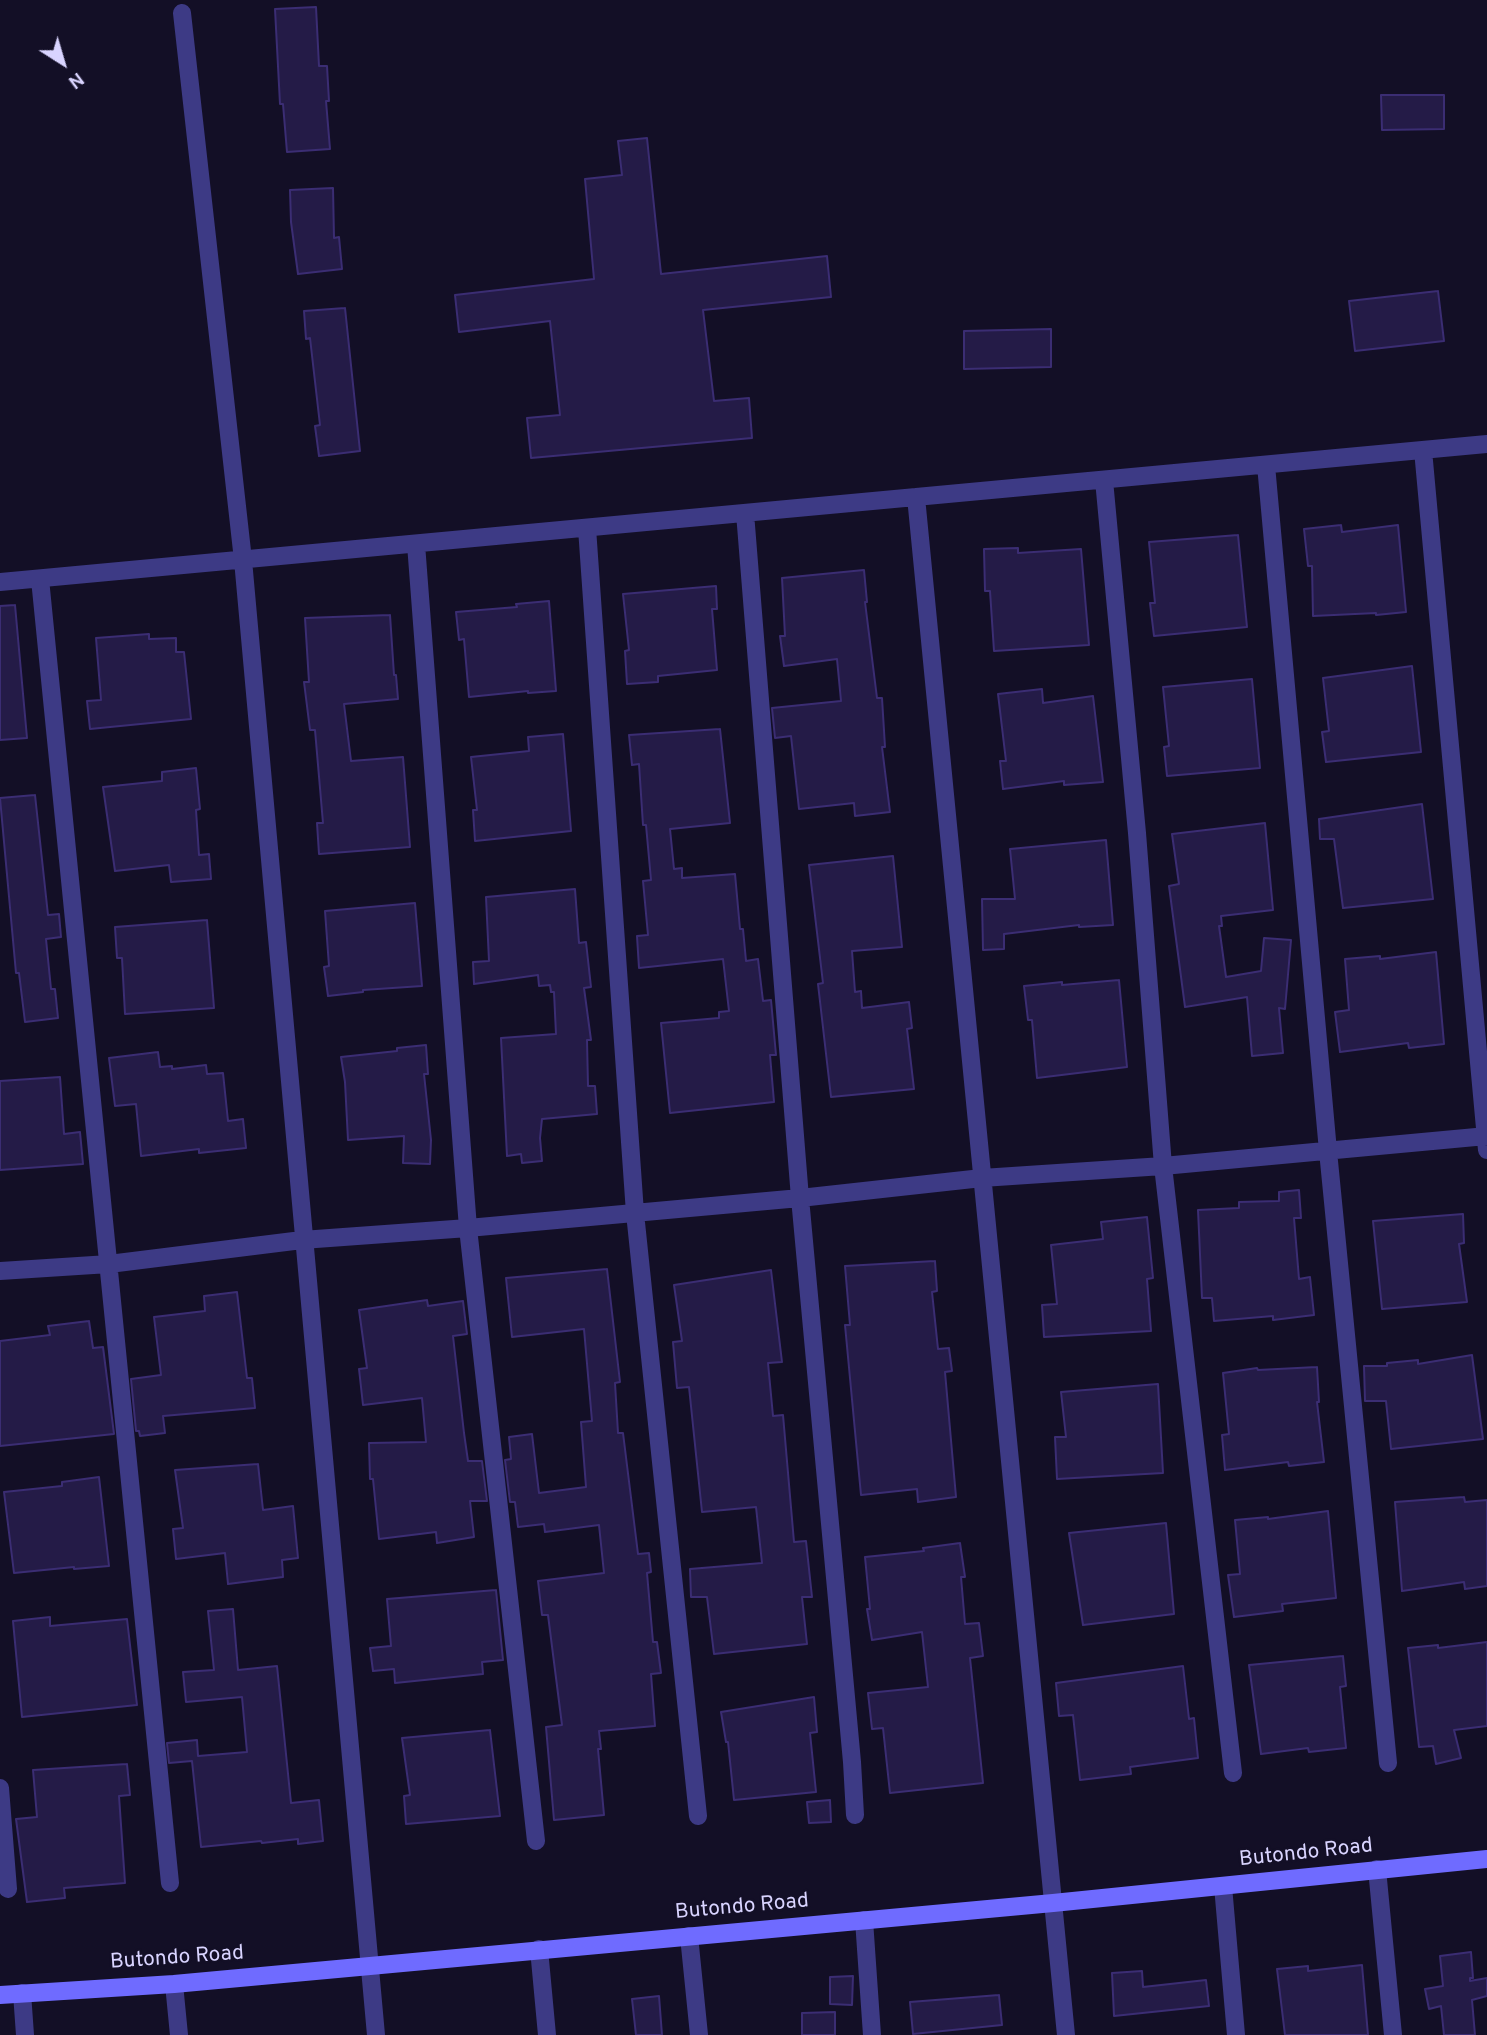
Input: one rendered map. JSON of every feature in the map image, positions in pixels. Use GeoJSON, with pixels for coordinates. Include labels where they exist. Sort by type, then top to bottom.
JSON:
{"type":"FeatureCollection","features":[{"type":"Feature","properties":{"kind":"street"},"geometry":{"type":"LineString","coordinates":[[182,13],[243,560],[302,1240],[376,2035]]}},
{"type":"Feature","properties":{"kind":"street"},"geometry":{"type":"LineString","coordinates":[[0,582],[1487,444]]}},
{"type":"Feature","properties":{"kind":"street"},"geometry":{"type":"LineString","coordinates":[[0,1271],[109,1264],[302,1240],[800,1198],[982,1178],[1487,1141],[1423,450]]}},
{"type":"Feature","properties":{"kind":"street"},"geometry":{"type":"LineString","coordinates":[[1266,465],[1328,1151],[1388,1763]]}},
{"type":"Feature","properties":{"kind":"street"},"geometry":{"type":"LineString","coordinates":[[1104,480],[1137,833],[1163,1166],[1233,1773]]}},
{"type":"Feature","properties":{"kind":"street"},"geometry":{"type":"LineString","coordinates":[[916,498],[1066,2035]]}},
{"type":"Feature","properties":{"kind":"street"},"geometry":{"type":"LineString","coordinates":[[745,513],[800,1198],[855,1815]]}},
{"type":"Feature","properties":{"kind":"street"},"geometry":{"type":"LineString","coordinates":[[587,528],[635,1213],[698,1816]]}},
{"type":"Feature","properties":{"kind":"street"},"geometry":{"type":"LineString","coordinates":[[416,544],[468,1228],[536,1841]]}},
{"type":"Feature","properties":{"kind":"street"},"geometry":{"type":"LineString","coordinates":[[40,579],[170,1883]]}},
{"type":"Feature","properties":{"kind":"street"},"geometry":{"type":"LineString","coordinates":[[0,1788],[8,1889]]}},
{"type":"Feature","properties":{"kind":"street","name":"Butondo Road"},"geometry":{"type":"LineString","coordinates":[[0,1995],[370,1966],[1053,1903],[1487,1859]]}},
{"type":"Feature","properties":{"kind":"street"},"geometry":{"type":"LineString","coordinates":[[1377,1869],[1393,2035]]}},
{"type":"Feature","properties":{"kind":"street"},"geometry":{"type":"LineString","coordinates":[[1223,1886],[1236,2035]]}},
{"type":"Feature","properties":{"kind":"street"},"geometry":{"type":"LineString","coordinates":[[864,1920],[872,2035]]}},
{"type":"Feature","properties":{"kind":"street"},"geometry":{"type":"LineString","coordinates":[[689,1936],[699,2035]]}},
{"type":"Feature","properties":{"kind":"street"},"geometry":{"type":"LineString","coordinates":[[539,1949],[547,2035]]}},
{"type":"Feature","properties":{"kind":"street"},"geometry":{"type":"LineString","coordinates":[[174,1983],[180,2035]]}},
{"type":"Feature","properties":{"kind":"street"},"geometry":{"type":"LineString","coordinates":[[22,1993],[25,2035]]}},
{"type":"Feature","properties":{"kind":"building"},"geometry":{"type":"Polygon","coordinates":[[[316,7],[319,66],[327,66],[329,101],[326,101],[330,149],[287,152],[283,104],[280,104],[275,9],[316,7]]]}},
{"type":"Feature","properties":{"kind":"building"},"geometry":{"type":"Polygon","coordinates":[[[1381,95],[1444,95],[1444,129],[1382,130],[1381,95]]]}},
{"type":"Feature","properties":{"kind":"building"},"geometry":{"type":"Polygon","coordinates":[[[647,138],[661,274],[827,256],[831,297],[703,310],[714,401],[749,398],[752,438],[531,458],[527,418],[560,415],[550,321],[459,332],[455,295],[594,279],[585,179],[622,175],[618,141],[647,138]]]}},
{"type":"Feature","properties":{"kind":"building"},"geometry":{"type":"Polygon","coordinates":[[[333,188],[334,238],[339,237],[342,269],[298,274],[290,190],[333,188]]]}},
{"type":"Feature","properties":{"kind":"building"},"geometry":{"type":"Polygon","coordinates":[[[1438,291],[1444,341],[1355,351],[1349,301],[1438,291]]]}},
{"type":"Feature","properties":{"kind":"building"},"geometry":{"type":"Polygon","coordinates":[[[345,308],[360,451],[319,456],[315,426],[320,425],[310,338],[306,339],[304,311],[345,308]]]}},
{"type":"Feature","properties":{"kind":"building"},"geometry":{"type":"Polygon","coordinates":[[[1051,329],[1051,367],[964,369],[964,331],[1051,329]]]}},
{"type":"Feature","properties":{"kind":"building"},"geometry":{"type":"Polygon","coordinates":[[[1341,525],[1342,532],[1398,525],[1406,612],[1313,616],[1312,566],[1308,566],[1304,529],[1341,525]]]}},
{"type":"Feature","properties":{"kind":"building"},"geometry":{"type":"Polygon","coordinates":[[[1238,535],[1247,627],[1154,636],[1150,603],[1155,603],[1149,542],[1238,535]]]}},
{"type":"Feature","properties":{"kind":"building"},"geometry":{"type":"Polygon","coordinates":[[[1018,548],[1018,553],[1081,549],[1089,645],[994,651],[990,591],[985,591],[984,549],[1018,548]]]}},
{"type":"Feature","properties":{"kind":"building"},"geometry":{"type":"Polygon","coordinates":[[[864,570],[865,602],[877,698],[882,698],[885,747],[882,747],[890,812],[855,816],[854,803],[799,809],[791,736],[775,738],[772,708],[841,701],[837,659],[784,666],[780,636],[785,636],[782,578],[864,570]]]}},
{"type":"Feature","properties":{"kind":"building"},"geometry":{"type":"Polygon","coordinates":[[[716,586],[717,609],[712,609],[717,670],[658,676],[658,682],[627,684],[625,651],[629,650],[623,594],[716,586]]]}},
{"type":"Feature","properties":{"kind":"building"},"geometry":{"type":"Polygon","coordinates":[[[549,601],[556,691],[469,697],[464,639],[459,640],[456,612],[517,607],[516,604],[549,601]]]}},
{"type":"Feature","properties":{"kind":"building"},"geometry":{"type":"Polygon","coordinates":[[[15,605],[27,738],[0,740],[0,606],[15,605]]]}},
{"type":"Feature","properties":{"kind":"building"},"geometry":{"type":"Polygon","coordinates":[[[390,615],[398,699],[344,704],[351,761],[403,757],[410,847],[319,854],[317,823],[323,823],[315,730],[310,730],[304,682],[309,682],[305,618],[390,615]]]}},
{"type":"Feature","properties":{"kind":"building"},"geometry":{"type":"Polygon","coordinates":[[[149,634],[149,639],[176,638],[176,652],[184,652],[191,719],[90,729],[87,701],[101,700],[96,638],[149,634]]]}},
{"type":"Feature","properties":{"kind":"building"},"geometry":{"type":"Polygon","coordinates":[[[1412,666],[1421,752],[1326,762],[1322,732],[1329,731],[1323,678],[1412,666]]]}},
{"type":"Feature","properties":{"kind":"building"},"geometry":{"type":"Polygon","coordinates":[[[1252,679],[1260,768],[1167,776],[1164,747],[1169,746],[1163,687],[1252,679]]]}},
{"type":"Feature","properties":{"kind":"building"},"geometry":{"type":"Polygon","coordinates":[[[1042,689],[1043,703],[1093,696],[1103,782],[1064,785],[1064,781],[1003,789],[1000,761],[1006,761],[998,694],[1042,689]]]}},
{"type":"Feature","properties":{"kind":"building"},"geometry":{"type":"Polygon","coordinates":[[[720,729],[730,823],[670,829],[674,869],[682,868],[682,878],[735,874],[746,961],[758,959],[763,1001],[771,1000],[776,1055],[770,1055],[774,1102],[670,1113],[661,1023],[719,1018],[719,1012],[729,1011],[723,959],[639,968],[637,936],[648,935],[643,881],[651,880],[646,825],[643,825],[639,764],[632,765],[629,735],[720,729]]]}},
{"type":"Feature","properties":{"kind":"building"},"geometry":{"type":"Polygon","coordinates":[[[563,734],[571,831],[475,841],[473,810],[477,810],[471,757],[529,751],[528,737],[563,734]]]}},
{"type":"Feature","properties":{"kind":"building"},"geometry":{"type":"Polygon","coordinates":[[[196,768],[200,809],[196,810],[199,855],[209,854],[211,879],[171,882],[169,865],[115,871],[103,787],[162,781],[162,772],[196,768]]]}},
{"type":"Feature","properties":{"kind":"building"},"geometry":{"type":"Polygon","coordinates":[[[35,795],[48,915],[59,914],[61,937],[46,939],[51,989],[55,989],[58,1018],[25,1022],[19,973],[16,973],[0,798],[35,795]]]}},
{"type":"Feature","properties":{"kind":"building"},"geometry":{"type":"Polygon","coordinates":[[[1422,804],[1433,899],[1343,908],[1334,839],[1320,839],[1319,819],[1422,804]]]}},
{"type":"Feature","properties":{"kind":"building"},"geometry":{"type":"Polygon","coordinates":[[[1265,823],[1273,910],[1221,916],[1222,926],[1219,926],[1226,977],[1261,971],[1264,938],[1291,940],[1285,1009],[1279,1008],[1283,1053],[1252,1056],[1247,997],[1185,1007],[1169,886],[1179,884],[1172,834],[1265,823]]]}},
{"type":"Feature","properties":{"kind":"building"},"geometry":{"type":"Polygon","coordinates":[[[1106,840],[1113,925],[1079,925],[1004,934],[1004,949],[983,950],[982,899],[1015,899],[1010,849],[1106,840]]]}},
{"type":"Feature","properties":{"kind":"building"},"geometry":{"type":"Polygon","coordinates":[[[893,856],[902,947],[852,951],[855,992],[861,991],[862,1008],[909,1002],[912,1028],[907,1029],[914,1089],[831,1097],[818,984],[823,983],[809,865],[893,856]]]}},
{"type":"Feature","properties":{"kind":"building"},"geometry":{"type":"Polygon","coordinates":[[[575,889],[579,943],[586,942],[591,987],[584,988],[591,1040],[587,1040],[588,1086],[595,1086],[597,1114],[542,1119],[542,1161],[522,1163],[521,1154],[507,1156],[501,1038],[556,1034],[554,992],[551,992],[550,985],[539,986],[538,975],[474,984],[473,962],[489,961],[486,897],[575,889]]]}},
{"type":"Feature","properties":{"kind":"building"},"geometry":{"type":"Polygon","coordinates":[[[415,903],[422,986],[363,990],[328,996],[324,967],[329,966],[325,911],[415,903]]]}},
{"type":"Feature","properties":{"kind":"building"},"geometry":{"type":"Polygon","coordinates":[[[207,920],[214,1008],[125,1014],[122,958],[117,958],[115,927],[207,920]]]}},
{"type":"Feature","properties":{"kind":"building"},"geometry":{"type":"Polygon","coordinates":[[[1436,952],[1444,1044],[1409,1048],[1408,1043],[1340,1052],[1335,1012],[1349,1010],[1345,959],[1380,956],[1380,959],[1436,952]]]}},
{"type":"Feature","properties":{"kind":"building"},"geometry":{"type":"Polygon","coordinates":[[[1119,980],[1127,1067],[1037,1078],[1032,1020],[1028,1020],[1024,986],[1119,980]]]}},
{"type":"Feature","properties":{"kind":"building"},"geometry":{"type":"Polygon","coordinates":[[[426,1045],[428,1074],[424,1074],[431,1140],[430,1164],[403,1163],[404,1136],[348,1140],[341,1057],[426,1045]]]}},
{"type":"Feature","properties":{"kind":"building"},"geometry":{"type":"Polygon","coordinates":[[[158,1052],[160,1067],[172,1066],[172,1069],[206,1065],[207,1074],[223,1073],[228,1121],[243,1119],[246,1148],[199,1153],[199,1149],[141,1156],[136,1104],[115,1106],[109,1058],[158,1052]]]}},
{"type":"Feature","properties":{"kind":"building"},"geometry":{"type":"Polygon","coordinates":[[[60,1077],[64,1134],[80,1132],[83,1164],[0,1170],[0,1081],[60,1077]]]}},
{"type":"Feature","properties":{"kind":"building"},"geometry":{"type":"Polygon","coordinates":[[[1299,1190],[1301,1218],[1294,1218],[1299,1279],[1310,1277],[1314,1315],[1273,1320],[1273,1316],[1214,1321],[1212,1298],[1202,1298],[1198,1210],[1239,1208],[1239,1202],[1279,1201],[1279,1192],[1299,1190]]]}},
{"type":"Feature","properties":{"kind":"building"},"geometry":{"type":"Polygon","coordinates":[[[1463,1214],[1464,1243],[1459,1244],[1467,1302],[1382,1309],[1373,1221],[1463,1214]]]}},
{"type":"Feature","properties":{"kind":"building"},"geometry":{"type":"Polygon","coordinates":[[[1147,1217],[1153,1278],[1147,1279],[1151,1331],[1044,1337],[1042,1305],[1057,1304],[1051,1245],[1103,1239],[1101,1222],[1147,1217]]]}},
{"type":"Feature","properties":{"kind":"building"},"geometry":{"type":"Polygon","coordinates":[[[935,1261],[937,1291],[932,1292],[938,1349],[949,1348],[952,1371],[945,1372],[956,1497],[918,1502],[917,1489],[861,1495],[845,1325],[850,1325],[845,1266],[935,1261]]]}},
{"type":"Feature","properties":{"kind":"building"},"geometry":{"type":"Polygon","coordinates":[[[607,1269],[620,1382],[615,1383],[618,1433],[623,1433],[638,1554],[649,1553],[651,1572],[647,1573],[653,1642],[657,1642],[661,1673],[651,1674],[655,1726],[599,1731],[604,1815],[554,1820],[546,1727],[562,1725],[548,1615],[542,1615],[538,1581],[604,1573],[599,1525],[545,1532],[544,1524],[518,1527],[515,1502],[510,1502],[505,1460],[511,1459],[509,1437],[532,1434],[539,1493],[586,1487],[581,1422],[592,1421],[584,1329],[512,1337],[506,1278],[607,1269]]]}},
{"type":"Feature","properties":{"kind":"building"},"geometry":{"type":"Polygon","coordinates":[[[771,1270],[782,1362],[768,1363],[773,1416],[783,1415],[794,1542],[806,1541],[812,1597],[802,1597],[807,1644],[714,1654],[707,1597],[691,1597],[690,1569],[762,1563],[756,1507],[702,1512],[689,1387],[677,1388],[673,1342],[682,1341],[674,1285],[771,1270]]]}},
{"type":"Feature","properties":{"kind":"building"},"geometry":{"type":"Polygon","coordinates":[[[237,1292],[247,1378],[252,1378],[255,1408],[163,1416],[165,1433],[140,1436],[139,1431],[136,1431],[131,1379],[161,1375],[154,1317],[205,1311],[204,1296],[237,1292]]]}},
{"type":"Feature","properties":{"kind":"building"},"geometry":{"type":"Polygon","coordinates":[[[427,1300],[428,1306],[463,1301],[467,1334],[453,1336],[464,1433],[468,1461],[482,1461],[487,1501],[470,1501],[474,1537],[437,1543],[436,1532],[379,1539],[373,1479],[370,1479],[369,1443],[426,1442],[422,1398],[363,1405],[359,1369],[367,1368],[359,1310],[427,1300]]]}},
{"type":"Feature","properties":{"kind":"building"},"geometry":{"type":"Polygon","coordinates":[[[89,1321],[93,1348],[103,1347],[114,1434],[0,1446],[0,1341],[50,1335],[48,1326],[89,1321]]]}},
{"type":"Feature","properties":{"kind":"building"},"geometry":{"type":"Polygon","coordinates":[[[1472,1355],[1483,1439],[1391,1449],[1386,1401],[1365,1401],[1364,1366],[1387,1366],[1387,1363],[1418,1360],[1418,1364],[1472,1355]]]}},
{"type":"Feature","properties":{"kind":"building"},"geometry":{"type":"Polygon","coordinates":[[[1317,1367],[1317,1402],[1324,1462],[1289,1466],[1288,1462],[1225,1470],[1222,1435],[1229,1434],[1223,1373],[1257,1368],[1317,1367]]]}},
{"type":"Feature","properties":{"kind":"building"},"geometry":{"type":"Polygon","coordinates":[[[1158,1384],[1163,1473],[1057,1479],[1055,1437],[1066,1437],[1061,1392],[1158,1384]]]}},
{"type":"Feature","properties":{"kind":"building"},"geometry":{"type":"Polygon","coordinates":[[[258,1464],[263,1510],[293,1506],[298,1558],[282,1560],[283,1577],[228,1584],[225,1553],[176,1559],[173,1529],[183,1528],[175,1470],[258,1464]]]}},
{"type":"Feature","properties":{"kind":"building"},"geometry":{"type":"Polygon","coordinates":[[[99,1477],[109,1566],[14,1573],[4,1492],[62,1486],[62,1482],[99,1477]]]}},
{"type":"Feature","properties":{"kind":"building"},"geometry":{"type":"Polygon","coordinates":[[[1464,1497],[1465,1502],[1487,1500],[1487,1586],[1465,1589],[1464,1582],[1402,1591],[1395,1502],[1464,1497]]]}},
{"type":"Feature","properties":{"kind":"building"},"geometry":{"type":"Polygon","coordinates":[[[1328,1511],[1336,1598],[1282,1604],[1283,1611],[1234,1617],[1228,1575],[1240,1574],[1235,1520],[1268,1519],[1328,1511]]]}},
{"type":"Feature","properties":{"kind":"building"},"geometry":{"type":"Polygon","coordinates":[[[1166,1523],[1174,1614],[1083,1625],[1069,1533],[1166,1523]]]}},
{"type":"Feature","properties":{"kind":"building"},"geometry":{"type":"Polygon","coordinates":[[[960,1543],[965,1577],[961,1577],[965,1624],[979,1623],[983,1656],[970,1658],[983,1783],[890,1793],[883,1728],[872,1729],[868,1693],[928,1687],[922,1632],[872,1640],[867,1609],[870,1609],[865,1557],[924,1551],[923,1548],[960,1543]]]}},
{"type":"Feature","properties":{"kind":"building"},"geometry":{"type":"Polygon","coordinates":[[[496,1590],[503,1660],[482,1662],[483,1674],[395,1683],[394,1669],[373,1671],[370,1648],[391,1646],[387,1599],[496,1590]]]}},
{"type":"Feature","properties":{"kind":"building"},"geometry":{"type":"Polygon","coordinates":[[[233,1609],[238,1670],[277,1666],[291,1803],[319,1800],[323,1841],[298,1844],[298,1839],[201,1847],[192,1761],[169,1763],[167,1743],[197,1740],[198,1756],[247,1752],[242,1697],[186,1702],[183,1672],[214,1670],[208,1611],[233,1609]]]}},
{"type":"Feature","properties":{"kind":"building"},"geometry":{"type":"Polygon","coordinates":[[[50,1617],[50,1626],[127,1619],[137,1705],[22,1717],[13,1621],[50,1617]]]}},
{"type":"Feature","properties":{"kind":"building"},"geometry":{"type":"Polygon","coordinates":[[[1487,1642],[1487,1726],[1454,1730],[1461,1758],[1436,1764],[1433,1746],[1419,1747],[1408,1648],[1438,1645],[1438,1648],[1487,1642]]]}},
{"type":"Feature","properties":{"kind":"building"},"geometry":{"type":"Polygon","coordinates":[[[1343,1656],[1346,1686],[1340,1687],[1346,1748],[1309,1752],[1308,1748],[1261,1754],[1249,1665],[1343,1656]]]}},
{"type":"Feature","properties":{"kind":"building"},"geometry":{"type":"Polygon","coordinates":[[[1183,1666],[1189,1719],[1194,1718],[1198,1758],[1130,1767],[1131,1774],[1080,1780],[1073,1715],[1059,1716],[1056,1683],[1183,1666]]]}},
{"type":"Feature","properties":{"kind":"building"},"geometry":{"type":"Polygon","coordinates":[[[814,1697],[817,1732],[810,1733],[816,1792],[734,1800],[728,1742],[721,1712],[814,1697]]]}},
{"type":"Feature","properties":{"kind":"building"},"geometry":{"type":"Polygon","coordinates":[[[490,1730],[500,1816],[406,1824],[404,1796],[410,1795],[402,1738],[490,1730]]]}},
{"type":"Feature","properties":{"kind":"building"},"geometry":{"type":"Polygon","coordinates":[[[127,1764],[130,1795],[119,1796],[125,1883],[64,1888],[65,1898],[27,1902],[16,1819],[37,1817],[33,1770],[127,1764]]]}},
{"type":"Feature","properties":{"kind":"building"},"geometry":{"type":"Polygon","coordinates":[[[830,1800],[831,1822],[809,1823],[807,1802],[830,1800]]]}},
{"type":"Feature","properties":{"kind":"building"},"geometry":{"type":"Polygon","coordinates":[[[1471,1952],[1473,1978],[1470,1978],[1470,1981],[1487,1978],[1487,1996],[1472,2000],[1475,2035],[1444,2035],[1441,2006],[1429,2009],[1425,1989],[1443,1986],[1440,1956],[1471,1952]]]}},
{"type":"Feature","properties":{"kind":"building"},"geometry":{"type":"Polygon","coordinates":[[[1362,1965],[1368,2035],[1285,2035],[1277,1969],[1308,1966],[1308,1971],[1362,1965]]]}},
{"type":"Feature","properties":{"kind":"building"},"geometry":{"type":"Polygon","coordinates":[[[1142,1971],[1143,1987],[1206,1980],[1209,2006],[1114,2016],[1112,1973],[1142,1971]]]}},
{"type":"Feature","properties":{"kind":"building"},"geometry":{"type":"Polygon","coordinates":[[[853,1976],[852,2005],[830,2004],[830,1977],[853,1976]]]}},
{"type":"Feature","properties":{"kind":"building"},"geometry":{"type":"Polygon","coordinates":[[[999,1995],[1002,2025],[913,2034],[910,2002],[999,1995]]]}},
{"type":"Feature","properties":{"kind":"building"},"geometry":{"type":"Polygon","coordinates":[[[659,1996],[662,2035],[636,2035],[632,1999],[659,1996]]]}},
{"type":"Feature","properties":{"kind":"building"},"geometry":{"type":"Polygon","coordinates":[[[835,2012],[835,2035],[802,2035],[802,2013],[835,2012]]]}}]}
